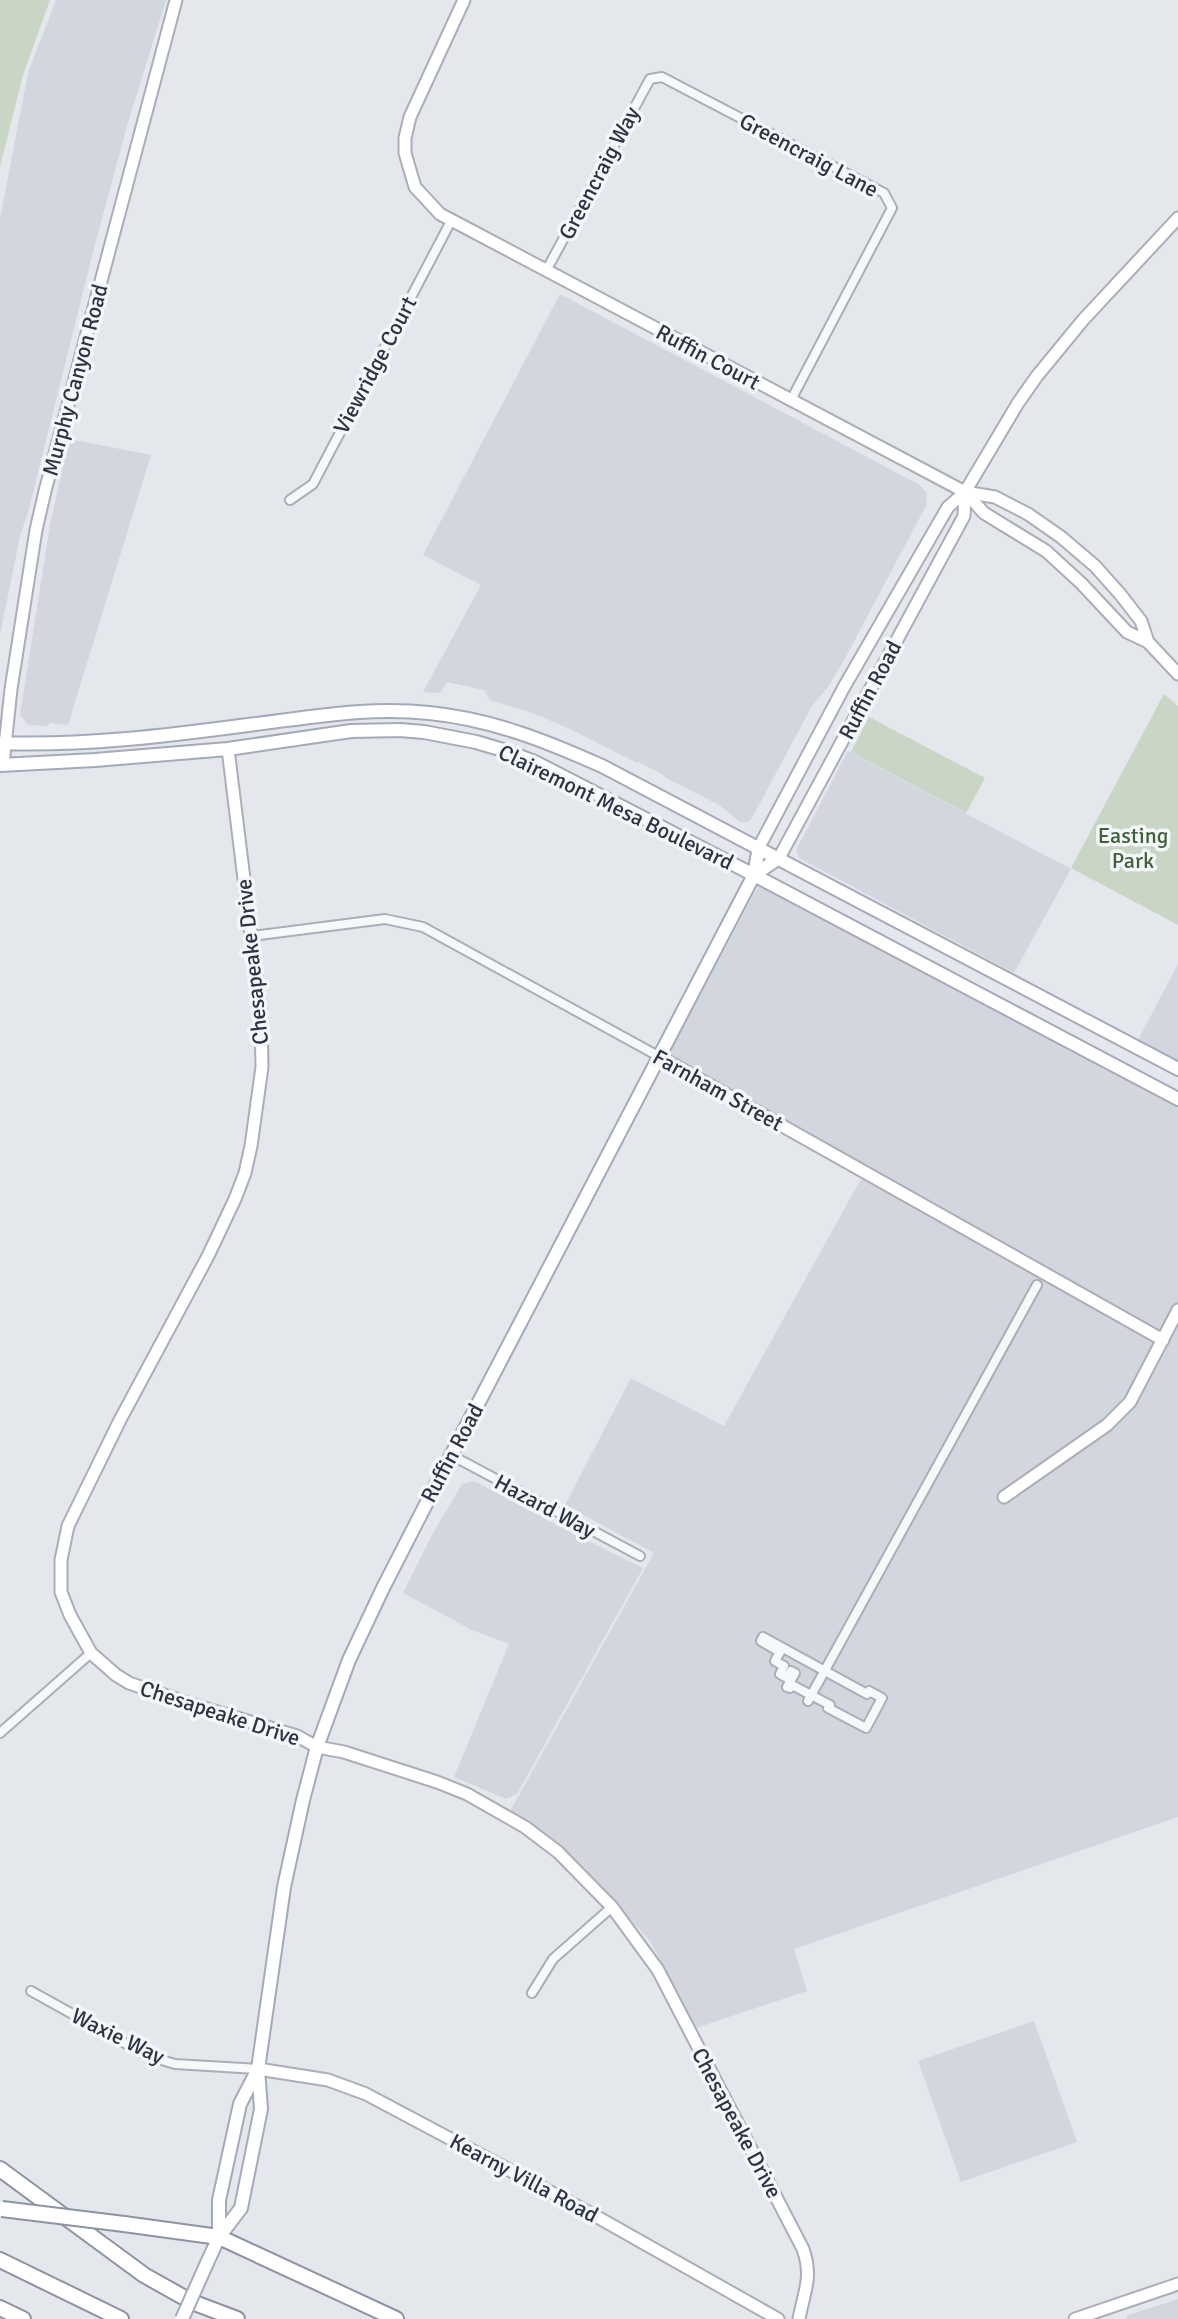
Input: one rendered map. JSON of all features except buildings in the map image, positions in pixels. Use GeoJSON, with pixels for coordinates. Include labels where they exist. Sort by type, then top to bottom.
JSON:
{"type":"FeatureCollection","features":[{"type":"Feature","properties":{"kind":"highway"},"geometry":{"type":"LineString","coordinates":[[0,2171],[144,2275],[192,2302],[237,2319]]}},
{"type":"Feature","properties":{"kind":"highway"},"geometry":{"type":"LineString","coordinates":[[1,2208],[219,2237],[396,2319]]}},
{"type":"Feature","properties":{"kind":"highway"},"geometry":{"type":"LineString","coordinates":[[0,2260],[121,2319]]}},
{"type":"Feature","properties":{"kind":"highway"},"geometry":{"type":"LineString","coordinates":[[81,2301],[129,2319]]}},
{"type":"Feature","properties":{"kind":"highway"},"geometry":{"type":"LineString","coordinates":[[0,2308],[23,2319]]}},
{"type":"Feature","properties":{"kind":"main road","name":"Clairemont Mesa Boulevard"},"geometry":{"type":"LineString","coordinates":[[2,743],[115,741],[350,712],[430,713],[505,728],[545,740],[602,766],[1178,1069]]}},
{"type":"Feature","properties":{"kind":"main road","name":"Clairemont Mesa Boulevard"},"geometry":{"type":"LineString","coordinates":[[2,765],[228,749],[351,731],[424,732],[476,742],[535,762],[1178,1099]]}},
{"type":"Feature","properties":{"kind":"main road","name":"Ruffin Road"},"geometry":{"type":"LineString","coordinates":[[258,2069],[284,1887],[303,1800],[317,1747],[353,1650],[451,1455],[754,875],[759,847]]}},
{"type":"Feature","properties":{"kind":"main road","name":"Ruffin Road"},"geometry":{"type":"LineString","coordinates":[[754,875],[779,858]]}},
{"type":"Feature","properties":{"kind":"main road"},"geometry":{"type":"LineString","coordinates":[[219,2237],[219,2200],[240,2104],[258,2069]]}},
{"type":"Feature","properties":{"kind":"main road"},"geometry":{"type":"LineString","coordinates":[[182,2319],[219,2237],[241,2208],[261,2109],[258,2069]]}},
{"type":"Feature","properties":{"kind":"street","name":"Murphy Canyon Road"},"geometry":{"type":"LineString","coordinates":[[2,765],[2,743],[45,491],[176,0]]}},
{"type":"Feature","properties":{"kind":"street","name":"Ruffin Court"},"geometry":{"type":"LineString","coordinates":[[464,0],[410,117],[405,138],[405,153],[415,187],[440,214],[965,492]]}},
{"type":"Feature","properties":{"kind":"street","name":"Greencraig Lane"},"geometry":{"type":"LineString","coordinates":[[654,78],[662,77],[884,193],[892,208],[791,400]]}},
{"type":"Feature","properties":{"kind":"street","name":"Greencraig Way"},"geometry":{"type":"LineString","coordinates":[[546,271],[650,79],[654,78]]}},
{"type":"Feature","properties":{"kind":"street","name":"Ruffin Road"},"geometry":{"type":"LineString","coordinates":[[759,847],[844,687],[948,507],[965,492],[1037,376],[1083,320],[1178,218]]}},
{"type":"Feature","properties":{"kind":"street","name":"Viewridge Court"},"geometry":{"type":"LineString","coordinates":[[290,500],[313,484],[451,221]]}},
{"type":"Feature","properties":{"kind":"street","name":"Ruffin Road"},"geometry":{"type":"LineString","coordinates":[[779,858],[964,516],[965,492]]}},
{"type":"Feature","properties":{"kind":"street"},"geometry":{"type":"LineString","coordinates":[[965,492],[995,497],[1028,514],[1061,537],[1095,566],[1120,594],[1141,621],[1148,642]]}},
{"type":"Feature","properties":{"kind":"street"},"geometry":{"type":"LineString","coordinates":[[965,492],[984,513],[1046,551],[1127,632],[1148,642],[1178,674]]}},
{"type":"Feature","properties":{"kind":"street","name":"Chesapeake Drive"},"geometry":{"type":"LineString","coordinates":[[228,749],[261,1017],[262,1067],[251,1146],[235,1199],[208,1256],[115,1430],[68,1526],[61,1560],[61,1592],[78,1633],[91,1653],[116,1675],[141,1688],[297,1736],[317,1747],[344,1752],[467,1794],[525,1827],[587,1879],[612,1907],[658,1970],[803,2249],[809,2265],[809,2282],[799,2319]]}},
{"type":"Feature","properties":{"kind":"street","name":"Farnham Street"},"geometry":{"type":"LineString","coordinates":[[252,936],[385,919],[423,927],[1163,1340]]}},
{"type":"Feature","properties":{"kind":"street"},"geometry":{"type":"LineString","coordinates":[[810,1698],[1037,1285]]}},
{"type":"Feature","properties":{"kind":"street"},"geometry":{"type":"LineString","coordinates":[[1004,1497],[1120,1413],[1130,1402],[1178,1310]]}},
{"type":"Feature","properties":{"kind":"street","name":"Hazard Way"},"geometry":{"type":"LineString","coordinates":[[451,1455],[640,1556]]}},
{"type":"Feature","properties":{"kind":"street"},"geometry":{"type":"LineString","coordinates":[[763,1637],[867,1694],[869,1691],[882,1698],[866,1728],[828,1708],[830,1705],[810,1698],[792,1685],[787,1687],[795,1673],[791,1671],[787,1678],[780,1674],[784,1666],[775,1661],[780,1652],[761,1641],[763,1637]]}},
{"type":"Feature","properties":{"kind":"street"},"geometry":{"type":"LineString","coordinates":[[0,1733],[91,1653]]}},
{"type":"Feature","properties":{"kind":"street"},"geometry":{"type":"LineString","coordinates":[[532,1993],[553,1959],[612,1907]]}},
{"type":"Feature","properties":{"kind":"street","name":"Waxie Way"},"geometry":{"type":"LineString","coordinates":[[31,1991],[148,2056],[175,2064],[258,2069]]}},
{"type":"Feature","properties":{"kind":"street","name":"Kearny Villa Road"},"geometry":{"type":"LineString","coordinates":[[258,2069],[328,2080],[366,2094],[592,2214],[778,2319]]}},
{"type":"Feature","properties":{"kind":"street"},"geometry":{"type":"LineString","coordinates":[[1075,2319],[1178,2284]]}},
{"type":"Feature","properties":{"kind":"shaded area"},"geometry":{"type":"Polygon","coordinates":[[[56,0],[166,0],[94,248],[20,536],[0,635],[0,219],[28,73],[56,0]]]}},
{"type":"Feature","properties":{"kind":"shaded area"},"geometry":{"type":"Polygon","coordinates":[[[560,294],[918,484],[927,493],[926,506],[843,662],[812,706],[748,822],[740,822],[719,805],[570,729],[490,700],[484,690],[447,682],[440,693],[423,692],[481,585],[423,555],[560,294]]]}},
{"type":"Feature","properties":{"kind":"shaded area"},"geometry":{"type":"Polygon","coordinates":[[[69,439],[151,455],[68,725],[28,725],[20,715],[50,525],[69,439]]]}},
{"type":"Feature","properties":{"kind":"shaded area"},"geometry":{"type":"Polygon","coordinates":[[[848,751],[1071,869],[1014,973],[799,858],[796,850],[848,751]]]}},
{"type":"Feature","properties":{"kind":"shaded area"},"geometry":{"type":"Polygon","coordinates":[[[760,883],[1178,1102],[1178,1817],[794,1949],[807,1991],[696,2028],[650,1941],[583,1866],[509,1813],[654,1553],[565,1505],[631,1378],[724,1426],[862,1177],[1124,1319],[666,1059],[760,883]]]}},
{"type":"Feature","properties":{"kind":"shaded area"},"geometry":{"type":"Polygon","coordinates":[[[1178,964],[1178,1066],[1136,1044],[1178,964]]]}},
{"type":"Feature","properties":{"kind":"shaded area"},"geometry":{"type":"Polygon","coordinates":[[[474,1481],[643,1568],[517,1794],[506,1799],[454,1777],[509,1644],[472,1630],[403,1593],[462,1484],[474,1481]]]}},
{"type":"Feature","properties":{"kind":"shaded area"},"geometry":{"type":"Polygon","coordinates":[[[1034,2021],[1077,2142],[961,2182],[918,2061],[1034,2021]]]}},
{"type":"Feature","properties":{"kind":"shaded area"},"geometry":{"type":"Polygon","coordinates":[[[1178,2299],[1178,2319],[1127,2319],[1126,2316],[1178,2299]]]}},
{"type":"Feature","properties":{"kind":"green space"},"geometry":{"type":"Polygon","coordinates":[[[0,0],[50,0],[23,75],[0,167],[0,0]]]}},
{"type":"Feature","properties":{"kind":"green space","name":"Easting Park"},"geometry":{"type":"Polygon","coordinates":[[[1164,694],[1178,706],[1178,925],[1071,868],[1164,694]]]}},
{"type":"Feature","properties":{"kind":"green space"},"geometry":{"type":"Polygon","coordinates":[[[869,717],[985,778],[966,813],[851,752],[869,717]]]}}]}
